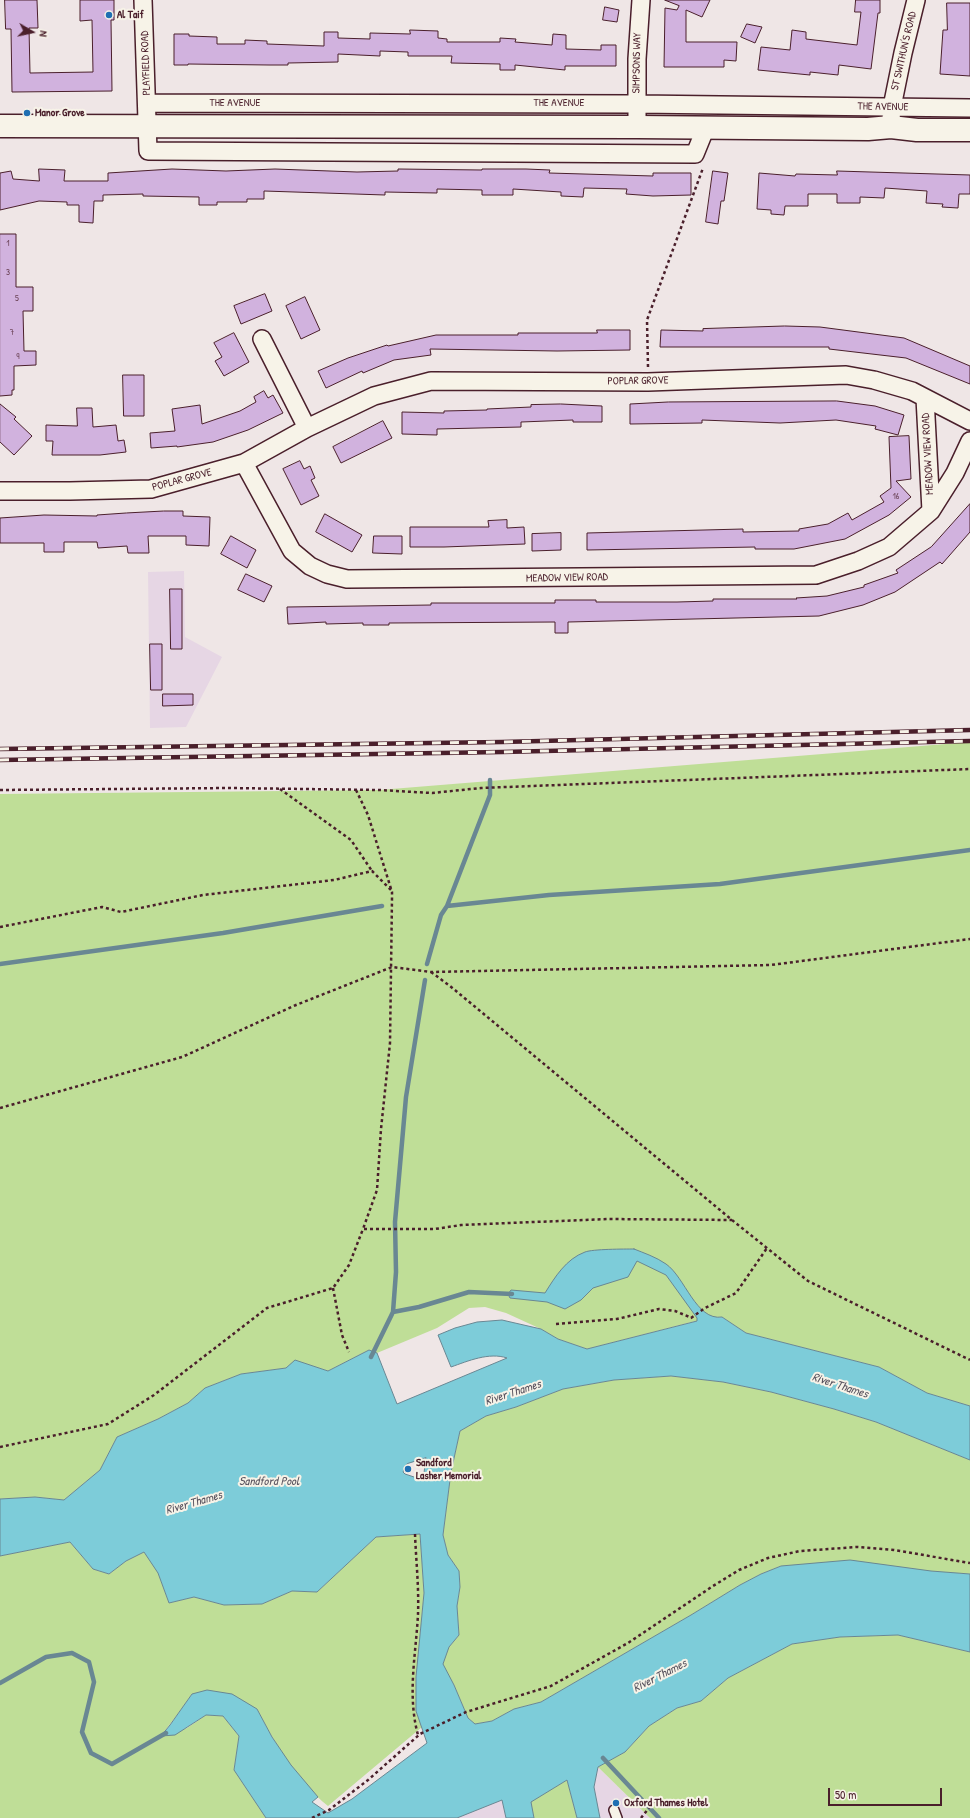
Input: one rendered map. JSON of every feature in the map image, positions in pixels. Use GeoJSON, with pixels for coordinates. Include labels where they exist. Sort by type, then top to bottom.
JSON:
{"type":"FeatureCollection","features":[{"type":"Feature","properties":{"kind":"street","name":"PLAYFIELD ROAD"},"geometry":{"type":"LineString","coordinates":[[143,0],[147,127]]}},
{"type":"Feature","properties":{"kind":"street","name":"SIMPSONS WAY"},"geometry":{"type":"LineString","coordinates":[[636,127],[636,59],[641,0]]}},
{"type":"Feature","properties":{"kind":"street","name":"ST SWITHUN'S ROAD"},"geometry":{"type":"LineString","coordinates":[[891,117],[916,0]]}},
{"type":"Feature","properties":{"kind":"street","name":"THE AVENUE"},"geometry":{"type":"LineString","coordinates":[[147,103],[637,104],[891,117],[970,108]]}},
{"type":"Feature","properties":{"kind":"street","name":"THE AVENUE"},"geometry":{"type":"LineString","coordinates":[[0,126],[706,127],[868,129],[891,117]]}},
{"type":"Feature","properties":{"kind":"street","name":"THE AVENUE"},"geometry":{"type":"LineString","coordinates":[[891,117],[917,130],[970,130]]}},
{"type":"Feature","properties":{"kind":"street"},"geometry":{"type":"LineString","coordinates":[[147,127],[148,151],[695,154],[706,127]]}},
{"type":"Feature","properties":{"kind":"street"},"geometry":{"type":"LineString","coordinates":[[262,339],[307,428]]}},
{"type":"Feature","properties":{"kind":"street","name":"POPLAR GROVE"},"geometry":{"type":"LineString","coordinates":[[0,491],[151,489],[244,463],[307,428],[374,396],[431,381],[648,382],[846,375],[889,384],[912,391],[970,421]]}},
{"type":"Feature","properties":{"kind":"street","name":"MEADOW VIEW ROAD"},"geometry":{"type":"LineString","coordinates":[[925,398],[931,511]]}},
{"type":"Feature","properties":{"kind":"street","name":"MEADOW VIEW ROAD"},"geometry":{"type":"LineString","coordinates":[[244,463],[292,551],[310,566],[327,574],[347,580],[816,575],[858,561],[890,547],[931,511],[955,473],[970,441]]}},
{"type":"Feature","properties":{"kind":"path"},"geometry":{"type":"LineString","coordinates":[[648,382],[647,320],[704,164]]}},
{"type":"Feature","properties":{"kind":"path"},"geometry":{"type":"LineString","coordinates":[[0,790],[279,788],[361,789],[432,793],[480,788],[970,769]]}},
{"type":"Feature","properties":{"kind":"path"},"geometry":{"type":"LineString","coordinates":[[279,788],[351,840],[372,871],[392,892]]}},
{"type":"Feature","properties":{"kind":"path"},"geometry":{"type":"LineString","coordinates":[[0,1447],[108,1424],[154,1396],[267,1308],[333,1288],[349,1265],[377,1190],[381,1129],[390,1043],[392,968],[392,892],[368,815],[355,790]]}},
{"type":"Feature","properties":{"kind":"path"},"geometry":{"type":"LineString","coordinates":[[0,927],[102,907],[121,912],[203,895],[334,880],[372,871]]}},
{"type":"Feature","properties":{"kind":"path"},"geometry":{"type":"LineString","coordinates":[[0,1108],[182,1057],[296,1005],[392,968],[431,972],[771,965],[970,939]]}},
{"type":"Feature","properties":{"kind":"path"},"geometry":{"type":"LineString","coordinates":[[431,972],[808,1281],[970,1360]]}},
{"type":"Feature","properties":{"kind":"path"},"geometry":{"type":"LineString","coordinates":[[363,1229],[435,1229],[460,1225],[608,1219],[732,1220]]}},
{"type":"Feature","properties":{"kind":"path"},"geometry":{"type":"LineString","coordinates":[[556,1324],[616,1319],[659,1309],[675,1311],[691,1318],[705,1308],[736,1293],[767,1248]]}},
{"type":"Feature","properties":{"kind":"path"},"geometry":{"type":"LineString","coordinates":[[333,1288],[342,1335],[349,1352]]}},
{"type":"Feature","properties":{"kind":"path"},"geometry":{"type":"LineString","coordinates":[[416,1534],[418,1612],[412,1697],[414,1721],[419,1735]]}},
{"type":"Feature","properties":{"kind":"path"},"geometry":{"type":"LineString","coordinates":[[312,1818],[329,1810],[368,1780],[419,1735],[466,1712],[552,1686],[628,1643],[739,1570],[768,1558],[800,1551],[857,1547],[894,1550],[970,1563]]}},
{"type":"Feature","properties":{"kind":"path"},"geometry":{"type":"LineString","coordinates":[[641,1818],[656,1799]]}},
{"type":"Feature","properties":{"kind":"shaded area"},"geometry":{"type":"Polygon","coordinates":[[[184,571],[185,637],[222,657],[186,727],[150,728],[148,572],[184,571]]]}},
{"type":"Feature","properties":{"kind":"shaded area","name":"Oxford Thames Hotel"},"geometry":{"type":"Polygon","coordinates":[[[598,1767],[650,1818],[600,1818],[594,1787],[598,1767]]]}},
{"type":"Feature","properties":{"kind":"shaded area"},"geometry":{"type":"Polygon","coordinates":[[[502,1800],[506,1818],[457,1818],[502,1800]]]}},
{"type":"Feature","properties":{"kind":"green space"},"geometry":{"type":"Polygon","coordinates":[[[970,742],[970,1406],[927,1393],[879,1367],[746,1333],[722,1317],[692,1322],[587,1349],[558,1339],[541,1329],[506,1313],[485,1307],[469,1308],[437,1328],[377,1353],[369,1350],[328,1371],[295,1361],[286,1368],[241,1374],[205,1388],[188,1403],[158,1419],[117,1437],[100,1470],[64,1500],[35,1497],[0,1499],[0,794],[379,790],[970,742]]]}},
{"type":"Feature","properties":{"kind":"green space"},"geometry":{"type":"Polygon","coordinates":[[[671,1376],[723,1382],[771,1392],[834,1409],[876,1422],[970,1460],[970,1574],[781,1566],[740,1585],[541,1702],[514,1709],[492,1721],[475,1724],[468,1718],[454,1685],[442,1664],[449,1647],[459,1635],[457,1606],[460,1587],[459,1571],[448,1555],[443,1535],[451,1472],[460,1431],[486,1416],[516,1407],[563,1389],[614,1380],[671,1376]]]}},
{"type":"Feature","properties":{"kind":"green space"},"geometry":{"type":"Polygon","coordinates":[[[420,1534],[424,1593],[416,1677],[416,1711],[422,1727],[328,1806],[297,1774],[271,1735],[257,1709],[192,1694],[161,1736],[187,1728],[206,1715],[223,1716],[239,1736],[234,1770],[266,1818],[0,1818],[0,1556],[70,1542],[93,1569],[109,1574],[126,1561],[144,1552],[158,1572],[169,1603],[194,1597],[224,1605],[262,1604],[292,1591],[317,1592],[376,1537],[420,1534]]]}},
{"type":"Feature","properties":{"kind":"green space"},"geometry":{"type":"Polygon","coordinates":[[[898,1635],[970,1652],[970,1818],[650,1818],[598,1767],[625,1752],[649,1726],[677,1708],[701,1701],[728,1678],[792,1644],[840,1637],[898,1635]]]}},
{"type":"Feature","properties":{"kind":"green space"},"geometry":{"type":"Polygon","coordinates":[[[567,1780],[577,1818],[534,1818],[530,1802],[567,1780]]]}},
{"type":"Feature","properties":{"kind":"water"},"geometry":{"type":"Polygon","coordinates":[[[634,1249],[658,1259],[673,1270],[691,1297],[705,1312],[713,1316],[722,1317],[746,1333],[879,1367],[927,1393],[970,1406],[970,1460],[876,1422],[834,1409],[771,1392],[723,1382],[671,1376],[614,1380],[563,1389],[516,1407],[486,1416],[460,1431],[451,1472],[443,1535],[448,1555],[459,1571],[460,1587],[457,1606],[459,1635],[449,1647],[443,1664],[468,1718],[475,1724],[492,1721],[514,1709],[541,1702],[740,1585],[781,1566],[850,1560],[931,1571],[970,1574],[970,1652],[898,1635],[840,1637],[792,1644],[728,1678],[701,1701],[677,1708],[649,1726],[625,1752],[598,1767],[594,1787],[600,1818],[577,1818],[567,1780],[531,1802],[534,1818],[506,1818],[502,1800],[457,1818],[266,1818],[234,1770],[239,1736],[223,1716],[206,1715],[175,1735],[161,1736],[192,1694],[207,1690],[232,1694],[257,1709],[272,1737],[291,1765],[318,1797],[312,1802],[328,1813],[352,1799],[427,1743],[416,1711],[416,1677],[424,1593],[420,1534],[376,1537],[317,1592],[292,1591],[262,1604],[224,1605],[194,1597],[169,1603],[158,1573],[144,1552],[126,1561],[109,1574],[93,1569],[70,1542],[0,1556],[0,1499],[35,1497],[64,1500],[100,1470],[117,1437],[158,1419],[188,1403],[205,1388],[241,1374],[286,1368],[295,1360],[328,1371],[369,1350],[377,1353],[397,1404],[507,1358],[500,1356],[486,1357],[471,1360],[451,1367],[438,1335],[455,1328],[477,1322],[502,1320],[541,1329],[558,1339],[587,1349],[697,1321],[697,1318],[666,1275],[637,1261],[628,1277],[593,1288],[581,1300],[565,1309],[547,1302],[510,1298],[508,1294],[511,1290],[545,1293],[557,1275],[567,1264],[578,1255],[585,1252],[634,1249]],[[426,1458],[407,1464],[403,1472],[405,1474],[423,1480],[426,1458]]]}},
{"type":"Feature","properties":{"kind":"building"},"geometry":{"type":"Polygon","coordinates":[[[5,0],[37,0],[38,28],[29,28],[30,73],[93,72],[92,20],[80,21],[80,0],[114,0],[114,20],[111,20],[112,91],[12,92],[11,29],[6,29],[5,0]]]}},
{"type":"Feature","properties":{"kind":"building"},"geometry":{"type":"Polygon","coordinates":[[[665,0],[710,0],[702,17],[686,10],[686,42],[737,42],[736,61],[724,60],[724,67],[664,67],[665,8],[677,10],[679,6],[665,0]]]}},
{"type":"Feature","properties":{"kind":"building"},"geometry":{"type":"Polygon","coordinates":[[[856,0],[880,0],[880,13],[878,13],[871,69],[839,65],[838,75],[810,72],[810,75],[758,70],[761,47],[790,50],[792,30],[806,32],[806,39],[857,45],[861,12],[855,12],[856,0]]]}},
{"type":"Feature","properties":{"kind":"building"},"geometry":{"type":"Polygon","coordinates":[[[947,3],[970,3],[970,76],[940,74],[943,30],[947,30],[947,3]]]}},
{"type":"Feature","properties":{"kind":"building"},"geometry":{"type":"Polygon","coordinates":[[[605,7],[619,10],[617,22],[603,20],[605,7]]]}},
{"type":"Feature","properties":{"kind":"building"},"geometry":{"type":"Polygon","coordinates":[[[747,24],[762,27],[755,43],[741,37],[747,24]]]}},
{"type":"Feature","properties":{"kind":"building"},"geometry":{"type":"Polygon","coordinates":[[[410,30],[438,31],[438,38],[447,39],[447,42],[500,42],[500,38],[516,39],[515,42],[552,45],[553,34],[566,35],[566,49],[601,50],[601,45],[616,45],[616,66],[565,66],[565,70],[515,65],[515,70],[500,70],[500,64],[451,63],[452,56],[408,56],[408,52],[380,51],[380,56],[338,54],[338,62],[288,63],[288,65],[174,65],[174,34],[217,37],[217,44],[245,44],[245,40],[267,41],[267,44],[324,46],[324,32],[338,32],[338,38],[370,39],[370,33],[410,34],[410,30]]]}},
{"type":"Feature","properties":{"kind":"building"},"geometry":{"type":"Polygon","coordinates":[[[39,169],[65,170],[64,181],[108,181],[108,173],[172,169],[226,171],[275,169],[357,172],[398,171],[398,169],[526,169],[550,170],[549,173],[653,176],[653,173],[691,173],[691,195],[653,196],[626,194],[627,189],[584,188],[583,197],[561,196],[561,192],[513,189],[513,195],[482,195],[482,190],[437,189],[437,193],[385,192],[385,195],[264,191],[264,199],[247,199],[247,202],[217,202],[217,205],[199,205],[199,197],[143,196],[143,194],[103,195],[103,201],[94,201],[93,223],[79,222],[79,205],[67,205],[67,202],[39,201],[0,210],[0,173],[11,171],[13,179],[39,181],[39,169]]]}},
{"type":"Feature","properties":{"kind":"building"},"geometry":{"type":"Polygon","coordinates":[[[713,171],[728,173],[724,201],[721,201],[718,224],[706,222],[713,171]]]}},
{"type":"Feature","properties":{"kind":"building"},"geometry":{"type":"Polygon","coordinates":[[[837,171],[970,175],[970,194],[959,194],[958,208],[942,207],[943,204],[926,203],[927,191],[885,188],[884,198],[860,197],[860,203],[837,203],[837,194],[808,194],[808,206],[785,206],[784,215],[771,214],[771,210],[757,209],[759,173],[795,176],[796,174],[837,175],[837,171]]]}},
{"type":"Feature","properties":{"kind":"building"},"geometry":{"type":"Polygon","coordinates":[[[0,234],[16,234],[16,287],[33,287],[33,311],[23,311],[24,351],[36,351],[36,365],[14,366],[14,390],[12,390],[12,395],[0,396],[0,234]]]}},
{"type":"Feature","properties":{"kind":"building"},"geometry":{"type":"Polygon","coordinates":[[[265,294],[272,311],[241,324],[234,306],[265,294]]]}},
{"type":"Feature","properties":{"kind":"building"},"geometry":{"type":"Polygon","coordinates":[[[305,297],[320,330],[301,339],[286,306],[305,297]]]}},
{"type":"Feature","properties":{"kind":"building"},"geometry":{"type":"Polygon","coordinates":[[[785,326],[820,327],[904,338],[970,366],[970,384],[906,358],[829,349],[829,347],[660,347],[661,330],[703,331],[703,329],[785,326]]]}},
{"type":"Feature","properties":{"kind":"building"},"geometry":{"type":"Polygon","coordinates":[[[597,330],[630,330],[630,350],[557,351],[430,349],[431,355],[394,360],[363,373],[362,371],[326,388],[318,371],[348,358],[387,345],[436,335],[597,333],[597,330]]]}},
{"type":"Feature","properties":{"kind":"building"},"geometry":{"type":"Polygon","coordinates":[[[234,333],[249,362],[224,376],[215,361],[222,357],[214,343],[234,333]]]}},
{"type":"Feature","properties":{"kind":"building"},"geometry":{"type":"Polygon","coordinates":[[[123,375],[144,375],[144,416],[124,416],[123,375]]]}},
{"type":"Feature","properties":{"kind":"building"},"geometry":{"type":"Polygon","coordinates":[[[264,391],[268,398],[273,395],[283,413],[248,430],[213,442],[177,447],[151,448],[150,433],[175,431],[172,409],[200,405],[202,424],[240,411],[256,402],[254,397],[264,391]]]}},
{"type":"Feature","properties":{"kind":"building"},"geometry":{"type":"Polygon","coordinates":[[[837,401],[875,406],[904,415],[898,435],[875,429],[876,426],[836,420],[780,423],[702,420],[702,423],[630,424],[630,404],[668,402],[837,401]]]}},
{"type":"Feature","properties":{"kind":"building"},"geometry":{"type":"Polygon","coordinates":[[[0,404],[16,417],[14,419],[32,436],[14,455],[0,442],[0,404]]]}},
{"type":"Feature","properties":{"kind":"building"},"geometry":{"type":"Polygon","coordinates":[[[561,404],[602,406],[602,422],[573,422],[573,420],[521,422],[521,427],[437,429],[437,435],[402,434],[402,412],[444,413],[444,411],[487,410],[531,407],[531,405],[561,404]]]}},
{"type":"Feature","properties":{"kind":"building"},"geometry":{"type":"Polygon","coordinates":[[[77,408],[92,408],[93,427],[116,425],[118,441],[124,440],[126,452],[100,455],[52,455],[53,441],[46,441],[46,425],[77,426],[77,408]]]}},
{"type":"Feature","properties":{"kind":"building"},"geometry":{"type":"Polygon","coordinates":[[[383,421],[392,438],[341,463],[333,447],[383,421]]]}},
{"type":"Feature","properties":{"kind":"building"},"geometry":{"type":"Polygon","coordinates":[[[909,436],[911,479],[896,481],[911,497],[889,515],[845,539],[794,549],[755,549],[755,547],[587,550],[587,533],[743,529],[743,532],[799,531],[799,529],[828,524],[848,513],[852,520],[884,502],[880,496],[891,488],[889,437],[909,436]]]}},
{"type":"Feature","properties":{"kind":"building"},"geometry":{"type":"Polygon","coordinates":[[[300,461],[304,469],[310,466],[315,478],[311,480],[319,496],[301,505],[283,469],[300,461]]]}},
{"type":"Feature","properties":{"kind":"building"},"geometry":{"type":"Polygon","coordinates":[[[970,504],[970,532],[942,564],[940,562],[895,592],[863,605],[819,616],[568,622],[568,633],[555,633],[555,622],[389,623],[389,625],[363,625],[363,623],[326,624],[326,622],[288,624],[287,607],[431,605],[431,603],[555,603],[555,600],[596,600],[596,602],[677,602],[713,601],[713,599],[797,599],[796,598],[827,596],[864,587],[864,585],[898,573],[896,570],[931,547],[970,504]]]}},
{"type":"Feature","properties":{"kind":"building"},"geometry":{"type":"Polygon","coordinates":[[[183,511],[183,516],[210,517],[209,546],[186,545],[186,536],[148,536],[149,553],[128,553],[127,546],[98,548],[97,542],[64,542],[64,552],[44,552],[44,543],[0,543],[0,518],[44,515],[97,516],[183,511]]]}},
{"type":"Feature","properties":{"kind":"building"},"geometry":{"type":"Polygon","coordinates":[[[325,514],[362,535],[352,552],[316,532],[325,514]]]}},
{"type":"Feature","properties":{"kind":"building"},"geometry":{"type":"Polygon","coordinates":[[[507,520],[507,528],[524,527],[525,544],[410,547],[410,527],[489,527],[488,521],[507,520]]]}},
{"type":"Feature","properties":{"kind":"building"},"geometry":{"type":"Polygon","coordinates":[[[561,533],[561,550],[532,551],[532,534],[561,533]]]}},
{"type":"Feature","properties":{"kind":"building"},"geometry":{"type":"Polygon","coordinates":[[[231,536],[256,550],[247,568],[221,554],[231,536]]]}},
{"type":"Feature","properties":{"kind":"building"},"geometry":{"type":"Polygon","coordinates":[[[374,536],[402,536],[402,554],[373,553],[374,536]]]}},
{"type":"Feature","properties":{"kind":"building"},"geometry":{"type":"Polygon","coordinates":[[[246,574],[272,586],[264,602],[238,590],[246,574]]]}},
{"type":"Feature","properties":{"kind":"building"},"geometry":{"type":"Polygon","coordinates":[[[170,589],[182,589],[182,649],[171,649],[170,589]]]}},
{"type":"Feature","properties":{"kind":"building"},"geometry":{"type":"Polygon","coordinates":[[[150,644],[162,644],[162,690],[151,690],[150,644]]]}},
{"type":"Feature","properties":{"kind":"building"},"geometry":{"type":"Polygon","coordinates":[[[163,694],[193,694],[193,705],[163,706],[163,694]]]}},
{"type":"Feature","properties":{"kind":"waterway"},"geometry":{"type":"LineString","coordinates":[[427,964],[441,915],[447,906],[490,795],[490,780]]}},
{"type":"Feature","properties":{"kind":"waterway"},"geometry":{"type":"LineString","coordinates":[[447,906],[549,895],[720,884],[970,850]]}},
{"type":"Feature","properties":{"kind":"waterway"},"geometry":{"type":"LineString","coordinates":[[0,964],[223,933],[382,906]]}},
{"type":"Feature","properties":{"kind":"waterway"},"geometry":{"type":"LineString","coordinates":[[371,1357],[393,1312],[396,1272],[395,1222],[406,1097],[425,980]]}},
{"type":"Feature","properties":{"kind":"waterway"},"geometry":{"type":"LineString","coordinates":[[393,1312],[419,1307],[469,1292],[512,1294]]}},
{"type":"Feature","properties":{"kind":"waterway"},"geometry":{"type":"LineString","coordinates":[[0,1683],[46,1657],[72,1653],[89,1662],[94,1682],[82,1732],[91,1753],[112,1764],[166,1733]]}},
{"type":"Feature","properties":{"kind":"waterway"},"geometry":{"type":"LineString","coordinates":[[603,1758],[659,1818]]}},
{"type":"Feature","properties":{"kind":"railway"},"geometry":{"type":"LineString","coordinates":[[0,749],[502,742],[970,730]]}},
{"type":"Feature","properties":{"kind":"railway"},"geometry":{"type":"LineString","coordinates":[[0,760],[502,752],[970,741]]}},
{"type":"Feature","properties":{"kind":"place","name":"Al Taif"},"geometry":{"type":"Point","coordinates":[109,15]}},
{"type":"Feature","properties":{"kind":"place","name":"Manor Grove"},"geometry":{"type":"Point","coordinates":[27,113]}},
{"type":"Feature","properties":{"kind":"place","name":"Sandford Lasher Memorial"},"geometry":{"type":"Point","coordinates":[408,1469]}},
{"type":"Feature","properties":{"kind":"place","name":"Oxford Thames Hotel"},"geometry":{"type":"Point","coordinates":[616,1803]}},
{"type":"Feature","properties":{"kind":"water label","name":"River Thames"},"geometry":{"type":"Point","coordinates":[840,1386]}},
{"type":"Feature","properties":{"kind":"water label","name":"River Thames"},"geometry":{"type":"Point","coordinates":[513,1393]}},
{"type":"Feature","properties":{"kind":"water label","name":"Sandford Pool"},"geometry":{"type":"Point","coordinates":[269,1482]}},
{"type":"Feature","properties":{"kind":"water label","name":"River Thames"},"geometry":{"type":"Point","coordinates":[194,1503]}},
{"type":"Feature","properties":{"kind":"water label","name":"River Thames"},"geometry":{"type":"Point","coordinates":[660,1676]}}]}
